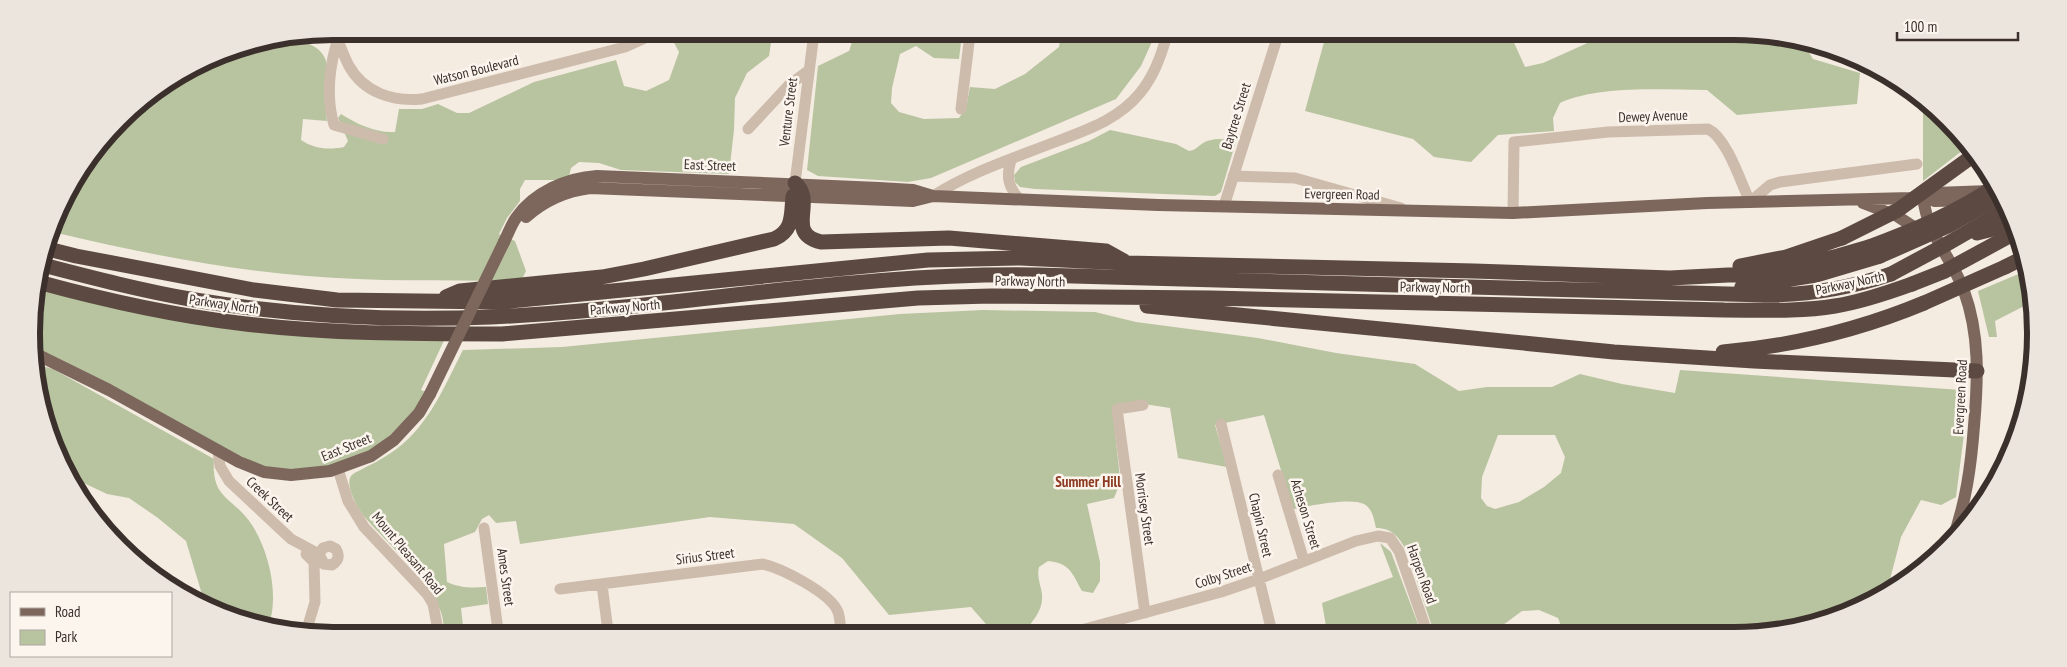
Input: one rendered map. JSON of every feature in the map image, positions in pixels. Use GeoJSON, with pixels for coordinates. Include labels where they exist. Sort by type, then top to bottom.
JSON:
{"type":"FeatureCollection","features":[{"type":"Feature","properties":{"kind":"highway"},"geometry":{"type":"LineString","coordinates":[[1670,278],[1706,268],[1745,266],[1773,260],[1842,238],[1898,210],[1969,159]]}},
{"type":"Feature","properties":{"kind":"highway","name":"Parkway North"},"geometry":{"type":"LineString","coordinates":[[53,250],[254,290],[337,300],[501,302],[928,260],[1020,258],[1127,263],[1474,271],[1670,278],[1767,273],[1874,252],[1909,232],[1944,216],[1989,190]]}},
{"type":"Feature","properties":{"kind":"highway"},"geometry":{"type":"LineString","coordinates":[[797,192],[803,228],[810,238],[821,242],[949,238],[1106,251],[1127,263]]}},
{"type":"Feature","properties":{"kind":"highway"},"geometry":{"type":"LineString","coordinates":[[435,301],[460,292],[619,274],[774,239],[781,236],[787,229],[797,192]]}},
{"type":"Feature","properties":{"kind":"highway"},"geometry":{"type":"LineString","coordinates":[[1646,291],[1696,291],[1737,288],[1816,275],[1948,226],[1995,201]]}},
{"type":"Feature","properties":{"kind":"highway"},"geometry":{"type":"LineString","coordinates":[[1946,252],[2001,213]]}},
{"type":"Feature","properties":{"kind":"highway"},"geometry":{"type":"LineString","coordinates":[[48,266],[158,293],[242,306],[334,315],[424,319],[527,315],[912,278],[964,275],[1029,275],[1765,295],[1796,294],[1850,286],[1891,274],[1946,252],[1988,229],[2006,225]]}},
{"type":"Feature","properties":{"kind":"highway","name":"Parkway North"},"geometry":{"type":"LineString","coordinates":[[45,284],[153,310],[238,323],[319,331],[384,334],[502,334],[918,298],[1211,298],[1786,310],[1834,306],[1870,298],[1945,271],[2010,236]]}},
{"type":"Feature","properties":{"kind":"highway"},"geometry":{"type":"LineString","coordinates":[[1671,356],[1724,352],[1805,340],[1862,326],[1924,303],[2018,260]]}},
{"type":"Feature","properties":{"kind":"highway"},"geometry":{"type":"LineString","coordinates":[[1068,297],[1249,317],[1604,351],[1754,361],[1977,371]]}},
{"type":"Feature","properties":{"kind":"main road","name":"East Street"},"geometry":{"type":"LineString","coordinates":[[41,357],[109,390],[239,462],[264,472],[299,475],[314,474],[338,468],[371,456],[394,440],[419,412],[430,394],[506,238],[530,213],[547,201],[581,189],[797,192],[913,201],[933,196]]}},
{"type":"Feature","properties":{"kind":"main road"},"geometry":{"type":"LineString","coordinates":[[1923,197],[1935,192],[1990,190]]}},
{"type":"Feature","properties":{"kind":"main road","name":"Evergreen Road"},"geometry":{"type":"LineString","coordinates":[[933,196],[1513,214],[1750,202],[1923,197],[1928,225],[1946,252],[1959,278],[1969,306],[1977,342],[1977,371],[1969,480],[1959,521]]}},
{"type":"Feature","properties":{"kind":"main road"},"geometry":{"type":"LineString","coordinates":[[1923,197],[1935,201],[1994,199]]}},
{"type":"Feature","properties":{"kind":"main road","name":"Evergreen Road"},"geometry":{"type":"LineString","coordinates":[[1853,200],[1888,211],[1907,221],[1946,252]]}},
{"type":"Feature","properties":{"kind":"street"},"geometry":{"type":"LineString","coordinates":[[334,40],[331,67],[330,110],[334,125],[383,139]]}},
{"type":"Feature","properties":{"kind":"street","name":"Watson Boulevard"},"geometry":{"type":"LineString","coordinates":[[337,40],[348,65],[363,84],[388,97],[412,100],[422,100],[625,47],[639,40]]}},
{"type":"Feature","properties":{"kind":"street","name":"Venture Street"},"geometry":{"type":"LineString","coordinates":[[797,192],[808,71],[813,40]]}},
{"type":"Feature","properties":{"kind":"street"},"geometry":{"type":"LineString","coordinates":[[961,109],[969,40]]}},
{"type":"Feature","properties":{"kind":"street","name":"East Street"},"geometry":{"type":"LineString","coordinates":[[933,196],[957,181],[1101,124],[1118,114],[1140,93],[1151,76],[1165,40]]}},
{"type":"Feature","properties":{"kind":"street","name":"Baytree Street"},"geometry":{"type":"LineString","coordinates":[[1224,206],[1276,40]]}},
{"type":"Feature","properties":{"kind":"street"},"geometry":{"type":"LineString","coordinates":[[748,129],[789,85],[808,71]]}},
{"type":"Feature","properties":{"kind":"street","name":"Dewey Avenue"},"geometry":{"type":"LineString","coordinates":[[1513,214],[1514,142],[1608,132],[1708,129],[1722,142],[1750,202]]}},
{"type":"Feature","properties":{"kind":"street"},"geometry":{"type":"LineString","coordinates":[[1011,160],[1008,183],[1019,200]]}},
{"type":"Feature","properties":{"kind":"street"},"geometry":{"type":"LineString","coordinates":[[1750,202],[1770,185],[1780,182],[1917,164]]}},
{"type":"Feature","properties":{"kind":"street"},"geometry":{"type":"LineString","coordinates":[[1234,176],[1295,178],[1412,211]]}},
{"type":"Feature","properties":{"kind":"street","name":"Morrisey Street"},"geometry":{"type":"LineString","coordinates":[[1142,405],[1117,409],[1145,613]]}},
{"type":"Feature","properties":{"kind":"street","name":"Chapin Street"},"geometry":{"type":"LineString","coordinates":[[1221,424],[1271,627]]}},
{"type":"Feature","properties":{"kind":"street","name":"Creek Street"},"geometry":{"type":"LineString","coordinates":[[218,451],[220,466],[229,480],[291,539],[319,554]]}},
{"type":"Feature","properties":{"kind":"street","name":"Mount Pleasant Road"},"geometry":{"type":"LineString","coordinates":[[338,468],[348,501],[364,527],[427,594],[433,604],[437,627]]}},
{"type":"Feature","properties":{"kind":"street","name":"Acheson Street"},"geometry":{"type":"LineString","coordinates":[[1278,475],[1304,561]]}},
{"type":"Feature","properties":{"kind":"street","name":"Ames Street"},"geometry":{"type":"LineString","coordinates":[[484,528],[498,627]]}},
{"type":"Feature","properties":{"kind":"street","name":"Colby Street"},"geometry":{"type":"LineString","coordinates":[[1093,627],[1199,598],[1259,579],[1356,541],[1378,536]]}},
{"type":"Feature","properties":{"kind":"street","name":"Harpen Road"},"geometry":{"type":"LineString","coordinates":[[1378,536],[1390,538],[1399,551],[1425,627]]}},
{"type":"Feature","properties":{"kind":"street"},"geometry":{"type":"LineString","coordinates":[[291,539],[314,562],[315,602],[309,622]]}},
{"type":"Feature","properties":{"kind":"street","name":"Sirius Street"},"geometry":{"type":"LineString","coordinates":[[560,589],[763,564],[774,566],[827,596],[838,611],[840,627]]}},
{"type":"Feature","properties":{"kind":"street"},"geometry":{"type":"LineString","coordinates":[[602,584],[607,627]]}},
{"type":"Feature","properties":{"kind":"green space"},"geometry":{"type":"Polygon","coordinates":[[[673,40],[771,40],[769,56],[747,73],[735,98],[734,130],[729,174],[621,170],[599,163],[579,162],[571,168],[569,176],[559,180],[525,180],[520,189],[520,201],[507,218],[499,234],[515,241],[526,271],[523,277],[517,281],[360,279],[275,273],[179,259],[58,233],[70,204],[89,170],[113,140],[140,113],[170,89],[187,79],[221,62],[258,50],[304,42],[320,51],[326,60],[328,70],[327,121],[303,119],[301,140],[322,148],[344,147],[348,141],[338,118],[341,114],[367,127],[380,131],[395,132],[399,109],[422,109],[438,104],[457,113],[469,113],[534,82],[616,60],[624,86],[646,91],[669,80],[679,52],[673,40]]]}},
{"type":"Feature","properties":{"kind":"green space"},"geometry":{"type":"Polygon","coordinates":[[[853,40],[961,40],[959,59],[934,58],[916,46],[900,54],[892,88],[891,103],[899,112],[924,119],[959,118],[966,108],[970,87],[995,89],[1025,74],[1059,47],[1060,40],[1153,40],[1141,66],[1116,99],[931,178],[908,182],[818,176],[807,170],[818,66],[849,51],[853,40]]]}},
{"type":"Feature","properties":{"kind":"green space"},"geometry":{"type":"Polygon","coordinates":[[[1325,40],[1513,40],[1525,67],[1543,63],[1592,40],[1753,41],[1807,50],[1813,59],[1860,73],[1857,104],[1737,115],[1707,90],[1652,89],[1613,91],[1576,97],[1560,103],[1553,118],[1554,131],[1498,135],[1471,162],[1434,157],[1413,139],[1305,111],[1325,40]]]}},
{"type":"Feature","properties":{"kind":"green space"},"geometry":{"type":"Polygon","coordinates":[[[1923,110],[1941,126],[1962,151],[1923,181],[1923,110]]]}},
{"type":"Feature","properties":{"kind":"green space"},"geometry":{"type":"Polygon","coordinates":[[[1110,130],[1176,144],[1189,151],[1215,139],[1236,141],[1221,192],[1215,196],[1035,189],[1020,187],[1015,182],[1014,175],[1021,167],[1089,141],[1110,130]]]}},
{"type":"Feature","properties":{"kind":"green space"},"geometry":{"type":"Polygon","coordinates":[[[2020,273],[2025,306],[1995,321],[1997,337],[1989,337],[1978,291],[2020,273]]]}},
{"type":"Feature","properties":{"kind":"green space"},"geometry":{"type":"Polygon","coordinates":[[[45,284],[153,310],[447,334],[421,390],[430,394],[394,440],[330,471],[264,472],[41,357],[40,334],[45,284]]]}},
{"type":"Feature","properties":{"kind":"green space"},"geometry":{"type":"Polygon","coordinates":[[[983,310],[1095,312],[1136,322],[1258,338],[1336,353],[1415,364],[1459,391],[1487,387],[1552,387],[1580,374],[1622,384],[1675,393],[1680,370],[1961,390],[1964,434],[1956,497],[1941,505],[1921,500],[1901,537],[1889,583],[1846,605],[1809,617],[1772,624],[1734,627],[1695,627],[1693,625],[1689,627],[1562,627],[1558,618],[1539,610],[1522,611],[1500,627],[1432,627],[1406,550],[1394,534],[1382,528],[1376,528],[1373,515],[1367,506],[1350,501],[1293,509],[1264,415],[1215,425],[1227,467],[1178,458],[1170,408],[1144,404],[1113,414],[1121,487],[1118,488],[1114,498],[1087,504],[1100,562],[1100,581],[1093,593],[1082,591],[1070,570],[1061,564],[1048,561],[1039,567],[1038,576],[1042,603],[1028,627],[988,627],[971,607],[889,615],[842,558],[794,524],[710,517],[520,544],[516,521],[496,523],[489,515],[482,519],[475,532],[444,544],[447,582],[466,587],[486,587],[488,604],[461,608],[463,627],[443,627],[442,617],[436,602],[426,586],[414,570],[363,515],[351,490],[351,476],[396,449],[416,431],[439,398],[463,350],[562,347],[900,314],[983,310]],[[1498,435],[1482,477],[1481,498],[1487,506],[1495,509],[1519,502],[1544,487],[1561,473],[1565,457],[1555,435],[1498,435]]]}},
{"type":"Feature","properties":{"kind":"green space"},"geometry":{"type":"Polygon","coordinates":[[[42,366],[53,369],[214,459],[216,483],[225,497],[252,525],[268,561],[273,588],[270,620],[221,605],[203,596],[186,541],[129,498],[107,494],[80,481],[70,463],[62,446],[50,409],[42,366]]]}},
{"type":"Feature","properties":{"kind":"green space"},"geometry":{"type":"Polygon","coordinates":[[[1380,543],[1391,552],[1419,627],[1326,627],[1322,603],[1393,577],[1380,543]]]}},
{"type":"Feature","properties":{"kind":"district","name":"Summer Hill"},"geometry":{"type":"Point","coordinates":[1088,481]}}]}
